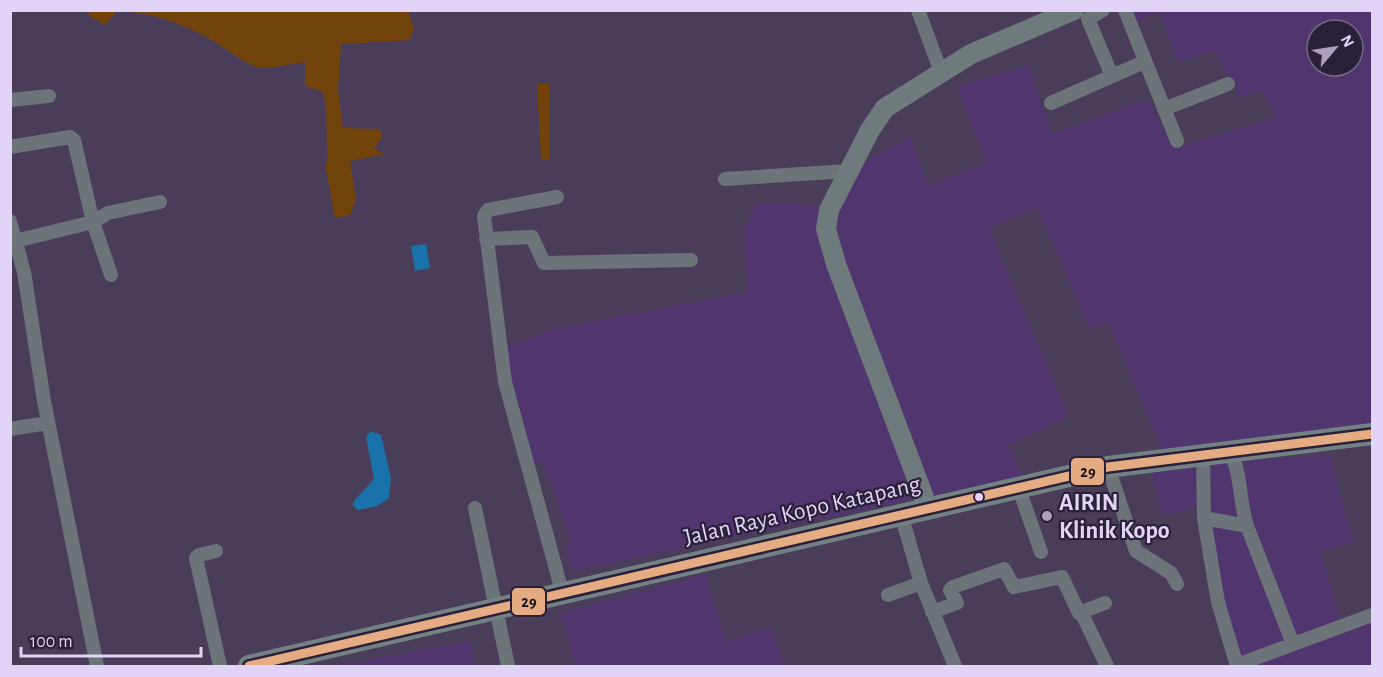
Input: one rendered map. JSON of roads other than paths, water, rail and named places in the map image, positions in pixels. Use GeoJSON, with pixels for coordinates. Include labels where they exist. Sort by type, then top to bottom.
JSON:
{"type":"FeatureCollection","features":[{"type":"Feature","properties":{"kind":"main road","name":"Jalan Raya Kopo Katapang"},"geometry":{"type":"LineString","coordinates":[[249,666],[1108,467],[1372,434]]}},
{"type":"Feature","properties":{"kind":"street"},"geometry":{"type":"LineString","coordinates":[[918,10],[941,72]]}},
{"type":"Feature","properties":{"kind":"street"},"geometry":{"type":"LineString","coordinates":[[928,508],[828,240],[826,219],[848,171],[885,108],[941,72],[994,43],[1074,10]]}},
{"type":"Feature","properties":{"kind":"street"},"geometry":{"type":"LineString","coordinates":[[1103,10],[1088,19],[1112,76]]}},
{"type":"Feature","properties":{"kind":"street"},"geometry":{"type":"LineString","coordinates":[[1125,10],[1177,141]]}},
{"type":"Feature","properties":{"kind":"street"},"geometry":{"type":"LineString","coordinates":[[1051,103],[1144,62]]}},
{"type":"Feature","properties":{"kind":"street"},"geometry":{"type":"LineString","coordinates":[[1164,109],[1228,84]]}},
{"type":"Feature","properties":{"kind":"street"},"geometry":{"type":"LineString","coordinates":[[10,100],[49,96]]}},
{"type":"Feature","properties":{"kind":"street"},"geometry":{"type":"LineString","coordinates":[[10,147],[73,138],[93,222],[111,275]]}},
{"type":"Feature","properties":{"kind":"street"},"geometry":{"type":"LineString","coordinates":[[725,179],[848,171]]}},
{"type":"Feature","properties":{"kind":"street"},"geometry":{"type":"LineString","coordinates":[[557,197],[488,210],[484,216],[506,382],[563,595]]}},
{"type":"Feature","properties":{"kind":"street"},"geometry":{"type":"LineString","coordinates":[[15,241],[93,222],[108,213],[160,202]]}},
{"type":"Feature","properties":{"kind":"street"},"geometry":{"type":"LineString","coordinates":[[10,221],[15,241],[17,274],[97,666]]}},
{"type":"Feature","properties":{"kind":"street"},"geometry":{"type":"LineString","coordinates":[[486,239],[532,237],[544,263],[691,260]]}},
{"type":"Feature","properties":{"kind":"street"},"geometry":{"type":"LineString","coordinates":[[10,429],[48,423]]}},
{"type":"Feature","properties":{"kind":"street"},"geometry":{"type":"LineString","coordinates":[[1230,451],[1239,469],[1242,512],[1293,644]]}},
{"type":"Feature","properties":{"kind":"street"},"geometry":{"type":"LineString","coordinates":[[1203,454],[1204,518],[1218,603],[1237,666],[1372,615]]}},
{"type":"Feature","properties":{"kind":"street"},"geometry":{"type":"LineString","coordinates":[[1108,467],[1136,551],[1171,573],[1176,584]]}},
{"type":"Feature","properties":{"kind":"street"},"geometry":{"type":"LineString","coordinates":[[1019,489],[1041,552]]}},
{"type":"Feature","properties":{"kind":"street"},"geometry":{"type":"LineString","coordinates":[[475,508],[508,666]]}},
{"type":"Feature","properties":{"kind":"street"},"geometry":{"type":"LineString","coordinates":[[901,514],[921,583],[956,666]]}},
{"type":"Feature","properties":{"kind":"street"},"geometry":{"type":"LineString","coordinates":[[1204,518],[1247,526]]}},
{"type":"Feature","properties":{"kind":"street"},"geometry":{"type":"LineString","coordinates":[[216,551],[199,555],[196,558],[220,666]]}},
{"type":"Feature","properties":{"kind":"street"},"geometry":{"type":"LineString","coordinates":[[933,612],[957,603],[950,590],[952,586],[1004,569],[1014,587],[1062,577],[1107,666]]}},
{"type":"Feature","properties":{"kind":"street"},"geometry":{"type":"LineString","coordinates":[[888,595],[921,583]]}},
{"type":"Feature","properties":{"kind":"street"},"geometry":{"type":"LineString","coordinates":[[1081,612],[1106,603]]}},
{"type":"Feature","properties":{"kind":"water"},"geometry":{"type":"Polygon","coordinates":[[[426,244],[430,268],[415,271],[411,246],[426,244]]]}},
{"type":"Feature","properties":{"kind":"water"},"geometry":{"type":"Polygon","coordinates":[[[371,431],[381,435],[391,478],[389,498],[377,506],[358,510],[353,506],[354,501],[374,479],[366,437],[371,431]]]}},
{"type":"Feature","properties":{"kind":"place","name":"AIRIN Klinik Kopo"},"geometry":{"type":"Point","coordinates":[1047,516]}}]}
